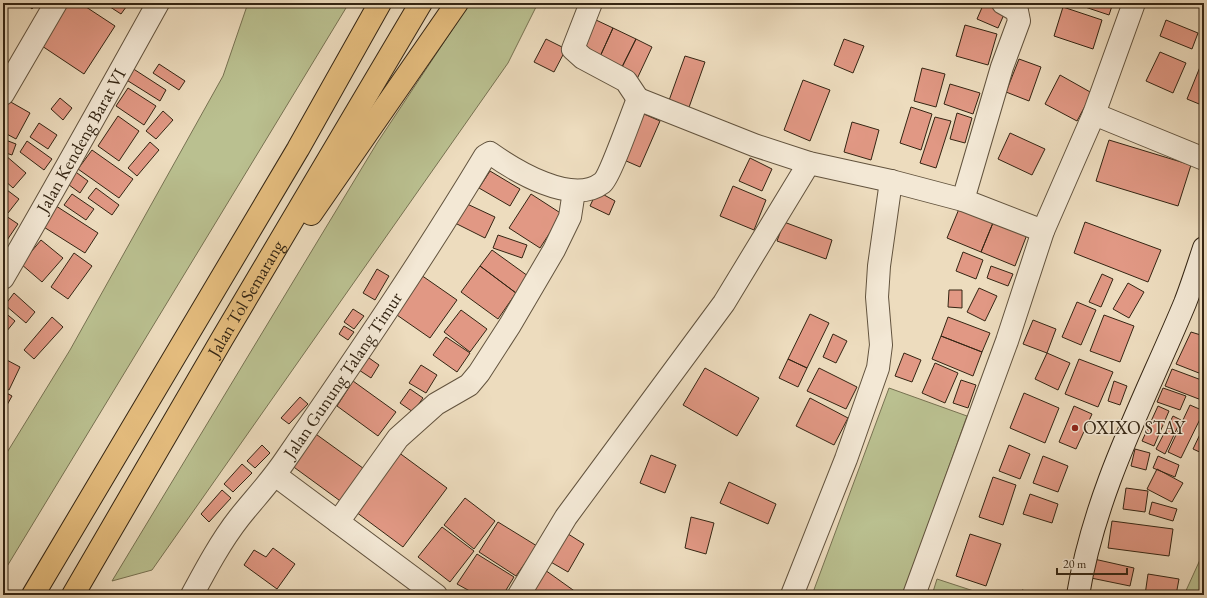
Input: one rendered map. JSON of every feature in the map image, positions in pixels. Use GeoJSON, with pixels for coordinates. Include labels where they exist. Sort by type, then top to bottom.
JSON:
{"type":"FeatureCollection","features":[{"type":"Feature","properties":{"kind":"highway","name":"Jalan Tol Semarang"},"geometry":{"type":"LineString","coordinates":[[33,595],[298,149],[380,3]]}},
{"type":"Feature","properties":{"kind":"highway","name":"Jalan Tol Semarang"},"geometry":{"type":"LineString","coordinates":[[73,595],[222,339],[421,3]]}},
{"type":"Feature","properties":{"kind":"highway"},"geometry":{"type":"LineString","coordinates":[[222,339],[264,282],[457,3]]}},
{"type":"Feature","properties":{"kind":"street"},"geometry":{"type":"LineString","coordinates":[[3,94],[56,3]]}},
{"type":"Feature","properties":{"kind":"street","name":"Jalan Kendeng Barat VI"},"geometry":{"type":"LineString","coordinates":[[3,278],[74,156],[158,3]]}},
{"type":"Feature","properties":{"kind":"street"},"geometry":{"type":"LineString","coordinates":[[591,3],[573,49],[583,58],[626,81],[638,99],[754,145],[809,163],[890,181],[963,200],[1043,231]]}},
{"type":"Feature","properties":{"kind":"street"},"geometry":{"type":"LineString","coordinates":[[963,200],[1002,67],[1019,21],[1017,11],[1003,3]]}},
{"type":"Feature","properties":{"kind":"street"},"geometry":{"type":"LineString","coordinates":[[914,595],[1007,341],[1043,231],[1094,114],[1134,3]]}},
{"type":"Feature","properties":{"kind":"street"},"geometry":{"type":"LineString","coordinates":[[338,522],[398,438],[436,404],[469,386],[479,372],[554,250],[570,217],[574,191],[591,188],[602,183],[612,165],[638,99]]}},
{"type":"Feature","properties":{"kind":"street"},"geometry":{"type":"LineString","coordinates":[[1094,114],[1204,159]]}},
{"type":"Feature","properties":{"kind":"street","name":"Jalan Gunung Talang Timur"},"geometry":{"type":"LineString","coordinates":[[192,595],[203,573],[238,519],[275,475],[448,218],[486,156],[490,152],[503,162],[535,180],[550,186],[574,191]]}},
{"type":"Feature","properties":{"kind":"street"},"geometry":{"type":"LineString","coordinates":[[519,595],[566,517],[724,303],[809,163]]}},
{"type":"Feature","properties":{"kind":"street"},"geometry":{"type":"LineString","coordinates":[[792,595],[846,459],[878,368],[881,345],[877,297],[878,266],[890,181]]}},
{"type":"Feature","properties":{"kind":"street"},"geometry":{"type":"LineString","coordinates":[[1078,595],[1091,537],[1112,470],[1185,302],[1204,248]]}},
{"type":"Feature","properties":{"kind":"street"},"geometry":{"type":"LineString","coordinates":[[275,475],[436,595]]}},
{"type":"Feature","properties":{"kind":"green space"},"geometry":{"type":"Polygon","coordinates":[[[248,3],[349,3],[3,573],[3,459],[70,350],[223,76],[248,3]]]}},
{"type":"Feature","properties":{"kind":"green space"},"geometry":{"type":"Polygon","coordinates":[[[470,3],[538,3],[508,63],[152,570],[112,581],[377,143],[470,3]]]}},
{"type":"Feature","properties":{"kind":"green space"},"geometry":{"type":"Polygon","coordinates":[[[889,388],[967,416],[903,595],[812,595],[889,388]]]}},
{"type":"Feature","properties":{"kind":"green space"},"geometry":{"type":"Polygon","coordinates":[[[1204,551],[1204,595],[1184,595],[1204,551]]]}},
{"type":"Feature","properties":{"kind":"green space"},"geometry":{"type":"Polygon","coordinates":[[[937,579],[986,595],[932,595],[937,579]]]}},
{"type":"Feature","properties":{"kind":"building"},"geometry":{"type":"Polygon","coordinates":[[[25,3],[37,3],[32,9],[25,3]]]}},
{"type":"Feature","properties":{"kind":"building"},"geometry":{"type":"Polygon","coordinates":[[[66,3],[80,3],[115,26],[84,74],[39,44],[66,3]]]}},
{"type":"Feature","properties":{"kind":"building"},"geometry":{"type":"Polygon","coordinates":[[[104,3],[129,3],[121,14],[104,3]]]}},
{"type":"Feature","properties":{"kind":"building"},"geometry":{"type":"Polygon","coordinates":[[[984,3],[990,3],[1006,10],[998,28],[977,19],[984,3]]]}},
{"type":"Feature","properties":{"kind":"building"},"geometry":{"type":"Polygon","coordinates":[[[1073,3],[1113,3],[1109,15],[1073,3]]]}},
{"type":"Feature","properties":{"kind":"building"},"geometry":{"type":"Polygon","coordinates":[[[1187,3],[1204,3],[1204,6],[1187,3]]]}},
{"type":"Feature","properties":{"kind":"building"},"geometry":{"type":"Polygon","coordinates":[[[1063,7],[1102,20],[1093,49],[1054,36],[1063,7]]]}},
{"type":"Feature","properties":{"kind":"building"},"geometry":{"type":"Polygon","coordinates":[[[596,20],[613,28],[598,61],[581,52],[596,20]]]}},
{"type":"Feature","properties":{"kind":"building"},"geometry":{"type":"Polygon","coordinates":[[[1166,20],[1198,33],[1192,49],[1160,36],[1166,20]]]}},
{"type":"Feature","properties":{"kind":"building"},"geometry":{"type":"Polygon","coordinates":[[[965,25],[997,34],[988,65],[956,56],[965,25]]]}},
{"type":"Feature","properties":{"kind":"building"},"geometry":{"type":"Polygon","coordinates":[[[613,28],[636,39],[620,71],[598,61],[613,28]]]}},
{"type":"Feature","properties":{"kind":"building"},"geometry":{"type":"Polygon","coordinates":[[[546,39],[566,49],[554,72],[534,62],[546,39]]]}},
{"type":"Feature","properties":{"kind":"building"},"geometry":{"type":"Polygon","coordinates":[[[636,39],[652,47],[637,79],[620,71],[636,39]]]}},
{"type":"Feature","properties":{"kind":"building"},"geometry":{"type":"Polygon","coordinates":[[[844,39],[864,46],[853,73],[834,65],[844,39]]]}},
{"type":"Feature","properties":{"kind":"building"},"geometry":{"type":"Polygon","coordinates":[[[1204,43],[1204,58],[1200,56],[1204,43]]]}},
{"type":"Feature","properties":{"kind":"building"},"geometry":{"type":"Polygon","coordinates":[[[1160,52],[1186,63],[1173,93],[1146,81],[1160,52]]]}},
{"type":"Feature","properties":{"kind":"building"},"geometry":{"type":"Polygon","coordinates":[[[685,56],[705,62],[687,113],[667,106],[685,56]]]}},
{"type":"Feature","properties":{"kind":"building"},"geometry":{"type":"Polygon","coordinates":[[[1019,59],[1041,67],[1029,101],[1006,92],[1019,59]]]}},
{"type":"Feature","properties":{"kind":"building"},"geometry":{"type":"Polygon","coordinates":[[[159,64],[185,81],[179,90],[153,73],[159,64]]]}},
{"type":"Feature","properties":{"kind":"building"},"geometry":{"type":"Polygon","coordinates":[[[1200,67],[1204,69],[1204,106],[1187,99],[1200,67]]]}},
{"type":"Feature","properties":{"kind":"building"},"geometry":{"type":"Polygon","coordinates":[[[132,68],[166,90],[160,101],[125,79],[132,68]]]}},
{"type":"Feature","properties":{"kind":"building"},"geometry":{"type":"Polygon","coordinates":[[[922,68],[945,74],[936,107],[914,101],[922,68]]]}},
{"type":"Feature","properties":{"kind":"building"},"geometry":{"type":"Polygon","coordinates":[[[1060,75],[1092,93],[1077,121],[1045,104],[1060,75]]]}},
{"type":"Feature","properties":{"kind":"building"},"geometry":{"type":"Polygon","coordinates":[[[803,80],[830,90],[810,141],[784,130],[803,80]]]}},
{"type":"Feature","properties":{"kind":"building"},"geometry":{"type":"Polygon","coordinates":[[[950,84],[980,93],[973,114],[944,104],[950,84]]]}},
{"type":"Feature","properties":{"kind":"building"},"geometry":{"type":"Polygon","coordinates":[[[128,88],[156,106],[144,125],[116,106],[128,88]]]}},
{"type":"Feature","properties":{"kind":"building"},"geometry":{"type":"Polygon","coordinates":[[[60,98],[72,108],[63,120],[51,109],[60,98]]]}},
{"type":"Feature","properties":{"kind":"building"},"geometry":{"type":"Polygon","coordinates":[[[9,101],[30,113],[16,139],[3,132],[3,111],[9,101]]]}},
{"type":"Feature","properties":{"kind":"building"},"geometry":{"type":"Polygon","coordinates":[[[911,107],[932,114],[921,150],[900,143],[911,107]]]}},
{"type":"Feature","properties":{"kind":"building"},"geometry":{"type":"Polygon","coordinates":[[[163,111],[173,120],[156,139],[146,131],[163,111]]]}},
{"type":"Feature","properties":{"kind":"building"},"geometry":{"type":"Polygon","coordinates":[[[637,111],[660,121],[640,167],[617,157],[637,111]]]}},
{"type":"Feature","properties":{"kind":"building"},"geometry":{"type":"Polygon","coordinates":[[[957,113],[972,118],[965,143],[950,139],[957,113]]]}},
{"type":"Feature","properties":{"kind":"building"},"geometry":{"type":"Polygon","coordinates":[[[118,116],[139,131],[119,161],[98,146],[118,116]]]}},
{"type":"Feature","properties":{"kind":"building"},"geometry":{"type":"Polygon","coordinates":[[[935,117],[951,121],[936,168],[920,163],[935,117]]]}},
{"type":"Feature","properties":{"kind":"building"},"geometry":{"type":"Polygon","coordinates":[[[852,122],[879,130],[871,160],[844,152],[852,122]]]}},
{"type":"Feature","properties":{"kind":"building"},"geometry":{"type":"Polygon","coordinates":[[[39,123],[57,135],[48,149],[30,137],[39,123]]]}},
{"type":"Feature","properties":{"kind":"building"},"geometry":{"type":"Polygon","coordinates":[[[1010,133],[1045,149],[1032,175],[998,159],[1010,133]]]}},
{"type":"Feature","properties":{"kind":"building"},"geometry":{"type":"Polygon","coordinates":[[[3,139],[16,144],[12,155],[3,152],[3,139]]]}},
{"type":"Feature","properties":{"kind":"building"},"geometry":{"type":"Polygon","coordinates":[[[1109,140],[1191,165],[1178,206],[1096,181],[1109,140]]]}},
{"type":"Feature","properties":{"kind":"building"},"geometry":{"type":"Polygon","coordinates":[[[27,141],[52,159],[44,170],[20,152],[27,141]]]}},
{"type":"Feature","properties":{"kind":"building"},"geometry":{"type":"Polygon","coordinates":[[[150,142],[159,150],[137,176],[128,168],[150,142]]]}},
{"type":"Feature","properties":{"kind":"building"},"geometry":{"type":"Polygon","coordinates":[[[92,150],[133,179],[119,198],[78,169],[92,150]]]}},
{"type":"Feature","properties":{"kind":"building"},"geometry":{"type":"Polygon","coordinates":[[[5,155],[26,173],[13,188],[3,179],[3,158],[5,155]]]}},
{"type":"Feature","properties":{"kind":"building"},"geometry":{"type":"Polygon","coordinates":[[[750,158],[772,169],[762,191],[739,181],[750,158]]]}},
{"type":"Feature","properties":{"kind":"building"},"geometry":{"type":"Polygon","coordinates":[[[73,170],[88,181],[80,193],[65,182],[73,170]]]}},
{"type":"Feature","properties":{"kind":"building"},"geometry":{"type":"Polygon","coordinates":[[[490,171],[520,189],[510,206],[479,188],[490,171]]]}},
{"type":"Feature","properties":{"kind":"building"},"geometry":{"type":"Polygon","coordinates":[[[733,186],[766,200],[754,230],[720,216],[733,186]]]}},
{"type":"Feature","properties":{"kind":"building"},"geometry":{"type":"Polygon","coordinates":[[[3,187],[19,199],[8,213],[3,210],[3,187]]]}},
{"type":"Feature","properties":{"kind":"building"},"geometry":{"type":"Polygon","coordinates":[[[96,188],[119,205],[112,215],[88,198],[96,188]]]}},
{"type":"Feature","properties":{"kind":"building"},"geometry":{"type":"Polygon","coordinates":[[[597,191],[615,201],[609,215],[590,206],[597,191]]]}},
{"type":"Feature","properties":{"kind":"building"},"geometry":{"type":"Polygon","coordinates":[[[72,194],[94,209],[86,220],[64,205],[72,194]]]}},
{"type":"Feature","properties":{"kind":"building"},"geometry":{"type":"Polygon","coordinates":[[[531,194],[562,214],[540,248],[509,228],[531,194]]]}},
{"type":"Feature","properties":{"kind":"building"},"geometry":{"type":"Polygon","coordinates":[[[465,203],[495,217],[485,238],[455,223],[465,203]]]}},
{"type":"Feature","properties":{"kind":"building"},"geometry":{"type":"Polygon","coordinates":[[[53,204],[98,233],[85,253],[39,224],[53,204]]]}},
{"type":"Feature","properties":{"kind":"building"},"geometry":{"type":"Polygon","coordinates":[[[961,204],[995,218],[981,252],[947,238],[961,204]]]}},
{"type":"Feature","properties":{"kind":"building"},"geometry":{"type":"Polygon","coordinates":[[[3,214],[18,224],[3,246],[3,214]]]}},
{"type":"Feature","properties":{"kind":"building"},"geometry":{"type":"Polygon","coordinates":[[[995,218],[1028,232],[1015,266],[981,252],[995,218]]]}},
{"type":"Feature","properties":{"kind":"building"},"geometry":{"type":"Polygon","coordinates":[[[784,222],[832,240],[826,259],[777,241],[784,222]]]}},
{"type":"Feature","properties":{"kind":"building"},"geometry":{"type":"Polygon","coordinates":[[[1085,222],[1161,250],[1148,282],[1074,253],[1085,222]]]}},
{"type":"Feature","properties":{"kind":"building"},"geometry":{"type":"Polygon","coordinates":[[[498,235],[527,245],[522,258],[493,248],[498,235]]]}},
{"type":"Feature","properties":{"kind":"building"},"geometry":{"type":"Polygon","coordinates":[[[41,240],[63,258],[42,282],[21,264],[41,240]]]}},
{"type":"Feature","properties":{"kind":"building"},"geometry":{"type":"Polygon","coordinates":[[[492,250],[528,276],[516,293],[480,266],[492,250]]]}},
{"type":"Feature","properties":{"kind":"building"},"geometry":{"type":"Polygon","coordinates":[[[963,252],[983,260],[976,279],[956,271],[963,252]]]}},
{"type":"Feature","properties":{"kind":"building"},"geometry":{"type":"Polygon","coordinates":[[[74,253],[92,266],[68,299],[51,287],[74,253]]]}},
{"type":"Feature","properties":{"kind":"building"},"geometry":{"type":"Polygon","coordinates":[[[480,266],[516,293],[498,319],[461,292],[480,266]]]}},
{"type":"Feature","properties":{"kind":"building"},"geometry":{"type":"Polygon","coordinates":[[[991,266],[1013,274],[1008,286],[987,278],[991,266]]]}},
{"type":"Feature","properties":{"kind":"building"},"geometry":{"type":"Polygon","coordinates":[[[377,269],[389,276],[375,300],[363,293],[377,269]]]}},
{"type":"Feature","properties":{"kind":"building"},"geometry":{"type":"Polygon","coordinates":[[[1102,274],[1113,279],[1101,307],[1089,302],[1102,274]]]}},
{"type":"Feature","properties":{"kind":"building"},"geometry":{"type":"Polygon","coordinates":[[[421,275],[457,300],[430,338],[394,313],[421,275]]]}},
{"type":"Feature","properties":{"kind":"building"},"geometry":{"type":"Polygon","coordinates":[[[1128,283],[1144,292],[1129,318],[1113,309],[1128,283]]]}},
{"type":"Feature","properties":{"kind":"building"},"geometry":{"type":"Polygon","coordinates":[[[979,288],[997,296],[985,321],[967,312],[979,288]]]}},
{"type":"Feature","properties":{"kind":"building"},"geometry":{"type":"Polygon","coordinates":[[[949,290],[962,290],[962,308],[948,307],[949,290]]]}},
{"type":"Feature","properties":{"kind":"building"},"geometry":{"type":"Polygon","coordinates":[[[14,293],[35,312],[26,323],[5,305],[14,293]]]}},
{"type":"Feature","properties":{"kind":"building"},"geometry":{"type":"Polygon","coordinates":[[[1077,302],[1096,310],[1081,345],[1062,337],[1077,302]]]}},
{"type":"Feature","properties":{"kind":"building"},"geometry":{"type":"Polygon","coordinates":[[[353,309],[364,316],[354,329],[344,322],[353,309]]]}},
{"type":"Feature","properties":{"kind":"building"},"geometry":{"type":"Polygon","coordinates":[[[461,310],[487,329],[470,352],[444,332],[461,310]]]}},
{"type":"Feature","properties":{"kind":"building"},"geometry":{"type":"Polygon","coordinates":[[[3,311],[15,321],[6,332],[3,329],[3,311]]]}},
{"type":"Feature","properties":{"kind":"building"},"geometry":{"type":"Polygon","coordinates":[[[810,314],[829,323],[807,368],[788,359],[810,314]]]}},
{"type":"Feature","properties":{"kind":"building"},"geometry":{"type":"Polygon","coordinates":[[[1104,315],[1134,326],[1120,362],[1090,351],[1104,315]]]}},
{"type":"Feature","properties":{"kind":"building"},"geometry":{"type":"Polygon","coordinates":[[[52,317],[63,327],[34,359],[24,350],[52,317]]]}},
{"type":"Feature","properties":{"kind":"building"},"geometry":{"type":"Polygon","coordinates":[[[948,317],[990,333],[982,352],[941,336],[948,317]]]}},
{"type":"Feature","properties":{"kind":"building"},"geometry":{"type":"Polygon","coordinates":[[[1033,320],[1056,329],[1047,353],[1023,344],[1033,320]]]}},
{"type":"Feature","properties":{"kind":"building"},"geometry":{"type":"Polygon","coordinates":[[[344,326],[354,332],[348,340],[339,334],[344,326]]]}},
{"type":"Feature","properties":{"kind":"building"},"geometry":{"type":"Polygon","coordinates":[[[1191,332],[1204,336],[1204,375],[1176,364],[1191,332]]]}},
{"type":"Feature","properties":{"kind":"building"},"geometry":{"type":"Polygon","coordinates":[[[833,334],[847,341],[836,363],[823,357],[833,334]]]}},
{"type":"Feature","properties":{"kind":"building"},"geometry":{"type":"Polygon","coordinates":[[[941,336],[982,352],[973,376],[932,359],[941,336]]]}},
{"type":"Feature","properties":{"kind":"building"},"geometry":{"type":"Polygon","coordinates":[[[446,337],[470,353],[457,372],[433,355],[446,337]]]}},
{"type":"Feature","properties":{"kind":"building"},"geometry":{"type":"Polygon","coordinates":[[[362,353],[379,365],[371,378],[353,366],[362,353]]]}},
{"type":"Feature","properties":{"kind":"building"},"geometry":{"type":"Polygon","coordinates":[[[904,353],[921,360],[912,382],[895,376],[904,353]]]}},
{"type":"Feature","properties":{"kind":"building"},"geometry":{"type":"Polygon","coordinates":[[[1047,353],[1070,363],[1058,390],[1035,379],[1047,353]]]}},
{"type":"Feature","properties":{"kind":"building"},"geometry":{"type":"Polygon","coordinates":[[[3,358],[20,367],[9,390],[3,387],[3,358]]]}},
{"type":"Feature","properties":{"kind":"building"},"geometry":{"type":"Polygon","coordinates":[[[788,359],[807,368],[798,387],[779,378],[788,359]]]}},
{"type":"Feature","properties":{"kind":"building"},"geometry":{"type":"Polygon","coordinates":[[[1079,359],[1113,372],[1098,407],[1065,394],[1079,359]]]}},
{"type":"Feature","properties":{"kind":"building"},"geometry":{"type":"Polygon","coordinates":[[[935,363],[958,373],[945,403],[922,393],[935,363]]]}},
{"type":"Feature","properties":{"kind":"building"},"geometry":{"type":"Polygon","coordinates":[[[421,365],[437,375],[426,393],[409,383],[421,365]]]}},
{"type":"Feature","properties":{"kind":"building"},"geometry":{"type":"Polygon","coordinates":[[[705,368],[759,398],[737,436],[683,405],[705,368]]]}},
{"type":"Feature","properties":{"kind":"building"},"geometry":{"type":"Polygon","coordinates":[[[819,368],[857,387],[846,409],[807,391],[819,368]]]}},
{"type":"Feature","properties":{"kind":"building"},"geometry":{"type":"Polygon","coordinates":[[[1172,369],[1204,381],[1204,401],[1165,386],[1172,369]]]}},
{"type":"Feature","properties":{"kind":"building"},"geometry":{"type":"Polygon","coordinates":[[[961,380],[976,385],[968,408],[953,403],[961,380]]]}},
{"type":"Feature","properties":{"kind":"building"},"geometry":{"type":"Polygon","coordinates":[[[353,381],[396,412],[378,436],[337,406],[353,381]]]}},
{"type":"Feature","properties":{"kind":"building"},"geometry":{"type":"Polygon","coordinates":[[[1114,381],[1127,386],[1120,405],[1108,401],[1114,381]]]}},
{"type":"Feature","properties":{"kind":"building"},"geometry":{"type":"Polygon","coordinates":[[[1163,388],[1186,396],[1180,410],[1157,402],[1163,388]]]}},
{"type":"Feature","properties":{"kind":"building"},"geometry":{"type":"Polygon","coordinates":[[[410,389],[423,398],[413,412],[400,403],[410,389]]]}},
{"type":"Feature","properties":{"kind":"building"},"geometry":{"type":"Polygon","coordinates":[[[3,391],[12,396],[7,405],[3,403],[3,391]]]}},
{"type":"Feature","properties":{"kind":"building"},"geometry":{"type":"Polygon","coordinates":[[[1024,393],[1059,408],[1045,443],[1010,428],[1024,393]]]}},
{"type":"Feature","properties":{"kind":"building"},"geometry":{"type":"Polygon","coordinates":[[[300,397],[308,404],[289,424],[281,418],[300,397]]]}},
{"type":"Feature","properties":{"kind":"building"},"geometry":{"type":"Polygon","coordinates":[[[810,398],[848,418],[834,445],[796,426],[810,398]]]}},
{"type":"Feature","properties":{"kind":"building"},"geometry":{"type":"Polygon","coordinates":[[[1190,405],[1204,411],[1181,458],[1168,452],[1190,405]]]}},
{"type":"Feature","properties":{"kind":"building","name":"OXIXO STAY"},"geometry":{"type":"Polygon","coordinates":[[[1074,406],[1092,414],[1076,449],[1059,442],[1074,406]]]}},
{"type":"Feature","properties":{"kind":"building"},"geometry":{"type":"Polygon","coordinates":[[[1158,406],[1169,411],[1154,446],[1142,441],[1158,406]]]}},
{"type":"Feature","properties":{"kind":"building"},"geometry":{"type":"Polygon","coordinates":[[[1173,416],[1181,420],[1165,454],[1156,449],[1173,416]]]}},
{"type":"Feature","properties":{"kind":"building"},"geometry":{"type":"Polygon","coordinates":[[[1202,430],[1204,431],[1204,454],[1193,449],[1202,430]]]}},
{"type":"Feature","properties":{"kind":"building"},"geometry":{"type":"Polygon","coordinates":[[[313,432],[367,471],[343,503],[291,465],[313,432]]]}},
{"type":"Feature","properties":{"kind":"building"},"geometry":{"type":"Polygon","coordinates":[[[262,445],[270,453],[255,468],[247,461],[262,445]]]}},
{"type":"Feature","properties":{"kind":"building"},"geometry":{"type":"Polygon","coordinates":[[[1009,445],[1030,454],[1020,479],[999,471],[1009,445]]]}},
{"type":"Feature","properties":{"kind":"building"},"geometry":{"type":"Polygon","coordinates":[[[1135,449],[1150,453],[1146,470],[1131,466],[1135,449]]]}},
{"type":"Feature","properties":{"kind":"building"},"geometry":{"type":"Polygon","coordinates":[[[398,452],[447,488],[403,547],[356,512],[398,452]]]}},
{"type":"Feature","properties":{"kind":"building"},"geometry":{"type":"Polygon","coordinates":[[[651,455],[676,465],[665,493],[640,483],[651,455]]]}},
{"type":"Feature","properties":{"kind":"building"},"geometry":{"type":"Polygon","coordinates":[[[1043,456],[1068,466],[1058,492],[1033,483],[1043,456]]]}},
{"type":"Feature","properties":{"kind":"building"},"geometry":{"type":"Polygon","coordinates":[[[1158,456],[1179,465],[1175,477],[1153,468],[1158,456]]]}},
{"type":"Feature","properties":{"kind":"building"},"geometry":{"type":"Polygon","coordinates":[[[242,464],[252,473],[233,492],[224,484],[242,464]]]}},
{"type":"Feature","properties":{"kind":"building"},"geometry":{"type":"Polygon","coordinates":[[[1157,469],[1183,483],[1172,502],[1147,489],[1157,469]]]}},
{"type":"Feature","properties":{"kind":"building"},"geometry":{"type":"Polygon","coordinates":[[[993,477],[1016,485],[1003,525],[979,517],[993,477]]]}},
{"type":"Feature","properties":{"kind":"building"},"geometry":{"type":"Polygon","coordinates":[[[729,482],[776,504],[768,524],[720,503],[729,482]]]}},
{"type":"Feature","properties":{"kind":"building"},"geometry":{"type":"Polygon","coordinates":[[[1126,488],[1148,491],[1145,512],[1123,509],[1126,488]]]}},
{"type":"Feature","properties":{"kind":"building"},"geometry":{"type":"Polygon","coordinates":[[[222,490],[231,498],[209,522],[201,514],[222,490]]]}},
{"type":"Feature","properties":{"kind":"building"},"geometry":{"type":"Polygon","coordinates":[[[1030,494],[1058,504],[1052,523],[1023,514],[1030,494]]]}},
{"type":"Feature","properties":{"kind":"building"},"geometry":{"type":"Polygon","coordinates":[[[465,498],[495,521],[474,549],[444,525],[465,498]]]}},
{"type":"Feature","properties":{"kind":"building"},"geometry":{"type":"Polygon","coordinates":[[[1152,502],[1177,509],[1173,521],[1149,514],[1152,502]]]}},
{"type":"Feature","properties":{"kind":"building"},"geometry":{"type":"Polygon","coordinates":[[[691,517],[714,523],[706,554],[685,548],[691,517]]]}},
{"type":"Feature","properties":{"kind":"building"},"geometry":{"type":"Polygon","coordinates":[[[1112,521],[1173,529],[1169,556],[1108,548],[1112,521]]]}},
{"type":"Feature","properties":{"kind":"building"},"geometry":{"type":"Polygon","coordinates":[[[498,522],[537,546],[516,576],[479,552],[498,522]]]}},
{"type":"Feature","properties":{"kind":"building"},"geometry":{"type":"Polygon","coordinates":[[[442,527],[474,551],[450,582],[418,557],[442,527]]]}},
{"type":"Feature","properties":{"kind":"building"},"geometry":{"type":"Polygon","coordinates":[[[565,532],[584,544],[568,572],[549,561],[565,532]]]}},
{"type":"Feature","properties":{"kind":"building"},"geometry":{"type":"Polygon","coordinates":[[[970,534],[1001,544],[986,586],[956,576],[970,534]]]}},
{"type":"Feature","properties":{"kind":"building"},"geometry":{"type":"Polygon","coordinates":[[[273,548],[295,564],[277,589],[244,565],[254,550],[266,557],[273,548]]]}},
{"type":"Feature","properties":{"kind":"building"},"geometry":{"type":"Polygon","coordinates":[[[477,554],[514,577],[503,595],[477,595],[457,584],[477,554]]]}},
{"type":"Feature","properties":{"kind":"building"},"geometry":{"type":"Polygon","coordinates":[[[1094,559],[1134,568],[1130,586],[1091,578],[1094,559]]]}},
{"type":"Feature","properties":{"kind":"building"},"geometry":{"type":"Polygon","coordinates":[[[545,570],[580,595],[531,595],[545,570]]]}},
{"type":"Feature","properties":{"kind":"building"},"geometry":{"type":"Polygon","coordinates":[[[1148,574],[1179,579],[1176,595],[1145,595],[1148,574]]]}},
{"type":"Feature","properties":{"kind":"building"},"geometry":{"type":"Polygon","coordinates":[[[1022,590],[1040,595],[1021,595],[1022,590]]]}},
{"type":"Feature","properties":{"kind":"place","name":"OXIXO STAY"},"geometry":{"type":"Point","coordinates":[1075,428]}}]}
